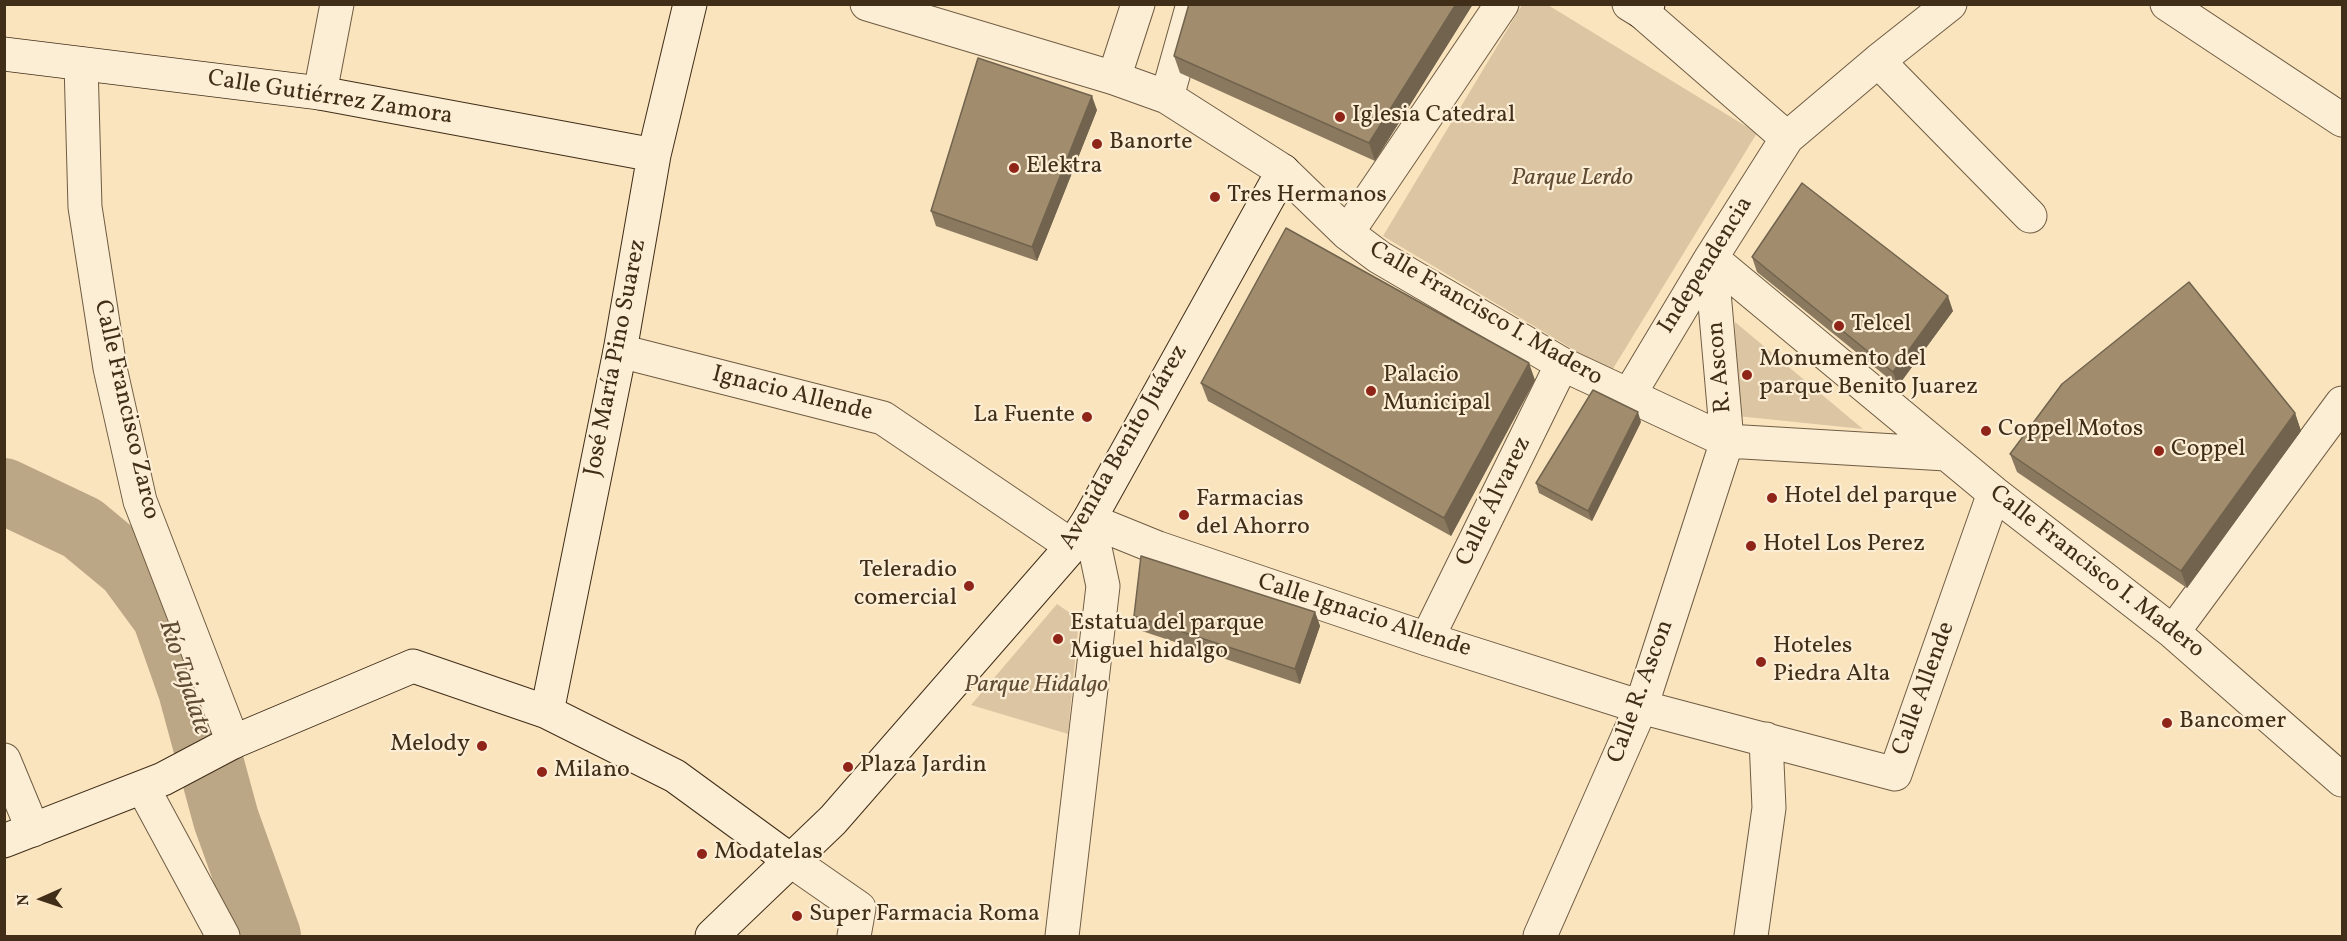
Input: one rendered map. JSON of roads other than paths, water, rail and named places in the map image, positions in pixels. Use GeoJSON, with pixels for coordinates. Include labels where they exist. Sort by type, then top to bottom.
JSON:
{"type":"FeatureCollection","features":[{"type":"Feature","properties":{"kind":"street"},"geometry":{"type":"LineString","coordinates":[[320,93],[337,4]]}},
{"type":"Feature","properties":{"kind":"street"},"geometry":{"type":"LineString","coordinates":[[685,4],[690,5]]}},
{"type":"Feature","properties":{"kind":"street","name":"Calle Francisco I. Madero"},"geometry":{"type":"LineString","coordinates":[[867,4],[1114,78],[1167,97],[1283,171],[1347,233],[1380,257],[1562,364],[1727,441],[1946,454],[2173,632],[2343,780]]}},
{"type":"Feature","properties":{"kind":"street"},"geometry":{"type":"LineString","coordinates":[[1114,78],[1138,4]]}},
{"type":"Feature","properties":{"kind":"street"},"geometry":{"type":"LineString","coordinates":[[1167,97],[1194,4]]}},
{"type":"Feature","properties":{"kind":"street"},"geometry":{"type":"LineString","coordinates":[[1347,233],[1502,4]]}},
{"type":"Feature","properties":{"kind":"street","name":"Independencia"},"geometry":{"type":"LineString","coordinates":[[1629,395],[1786,138],[1950,4]]}},
{"type":"Feature","properties":{"kind":"street"},"geometry":{"type":"LineString","coordinates":[[2168,4],[2343,120]]}},
{"type":"Feature","properties":{"kind":"street","name":"José María Pino Suarez"},"geometry":{"type":"LineString","coordinates":[[547,712],[620,351],[654,155],[690,5]]}},
{"type":"Feature","properties":{"kind":"street"},"geometry":{"type":"LineString","coordinates":[[1640,7],[1786,138]]}},
{"type":"Feature","properties":{"kind":"street","name":"Calle Gutiérrez Zamora"},"geometry":{"type":"LineString","coordinates":[[12,55],[320,93],[654,155]]}},
{"type":"Feature","properties":{"kind":"street"},"geometry":{"type":"LineString","coordinates":[[1878,61],[2030,216]]}},
{"type":"Feature","properties":{"kind":"street","name":"Calle Francisco Zarco"},"geometry":{"type":"LineString","coordinates":[[81,64],[85,207],[110,368],[140,501],[222,748]]}},
{"type":"Feature","properties":{"kind":"street","name":"Avenida Benito Juárez"},"geometry":{"type":"LineString","coordinates":[[712,936],[833,820],[1080,533],[1283,171]]}},
{"type":"Feature","properties":{"kind":"street"},"geometry":{"type":"LineString","coordinates":[[1711,258],[1946,454]]}},
{"type":"Feature","properties":{"kind":"street","name":"R. Ascon"},"geometry":{"type":"LineString","coordinates":[[1711,258],[1727,441]]}},
{"type":"Feature","properties":{"kind":"street","name":"Ignacio Allende"},"geometry":{"type":"LineString","coordinates":[[620,351],[883,418],[1080,533]]}},
{"type":"Feature","properties":{"kind":"street","name":"Calle Álvarez"},"geometry":{"type":"LineString","coordinates":[[1427,639],[1562,364]]}},
{"type":"Feature","properties":{"kind":"street"},"geometry":{"type":"LineString","coordinates":[[2173,632],[2343,403]]}},
{"type":"Feature","properties":{"kind":"street","name":"Calle R. Ascon"},"geometry":{"type":"LineString","coordinates":[[1540,936],[1641,707],[1727,441]]}},
{"type":"Feature","properties":{"kind":"street","name":"Calle Allende"},"geometry":{"type":"LineString","coordinates":[[1641,707],[1895,774],[1994,493]]}},
{"type":"Feature","properties":{"kind":"street"},"geometry":{"type":"LineString","coordinates":[[1062,936],[1103,586],[1080,533]]}},
{"type":"Feature","properties":{"kind":"street","name":"Calle Ignacio Allende"},"geometry":{"type":"LineString","coordinates":[[1080,533],[1158,548],[1427,639],[1641,707]]}},
{"type":"Feature","properties":{"kind":"street"},"geometry":{"type":"LineString","coordinates":[[4,760],[19,835],[153,783],[222,748],[413,666],[547,712],[675,776],[859,908],[854,936]]}},
{"type":"Feature","properties":{"kind":"street"},"geometry":{"type":"LineString","coordinates":[[1751,936],[1769,808],[1766,739]]}},
{"type":"Feature","properties":{"kind":"street"},"geometry":{"type":"LineString","coordinates":[[153,783],[223,936]]}},
{"type":"Feature","properties":{"kind":"waterway","name":"Río Tajalate"},"geometry":{"type":"LineString","coordinates":[[4,491],[82,528],[129,567],[165,616],[191,690],[226,819],[268,936]]}},
{"type":"Feature","properties":{"kind":"place","name":"Iglesia Catedral"},"geometry":{"type":"Point","coordinates":[1340,117]}},
{"type":"Feature","properties":{"kind":"place","name":"Banorte"},"geometry":{"type":"Point","coordinates":[1097,144]}},
{"type":"Feature","properties":{"kind":"place","name":"Elektra"},"geometry":{"type":"Point","coordinates":[1014,168]}},
{"type":"Feature","properties":{"kind":"place","name":"Tres Hermanos"},"geometry":{"type":"Point","coordinates":[1215,197]}},
{"type":"Feature","properties":{"kind":"place","name":"Telcel"},"geometry":{"type":"Point","coordinates":[1839,326]}},
{"type":"Feature","properties":{"kind":"place","name":"Monumento del parque Benito Juarez"},"geometry":{"type":"Point","coordinates":[1747,375]}},
{"type":"Feature","properties":{"kind":"place","name":"Palacio Municipal"},"geometry":{"type":"Point","coordinates":[1371,391]}},
{"type":"Feature","properties":{"kind":"place","name":"La Fuente"},"geometry":{"type":"Point","coordinates":[1087,417]}},
{"type":"Feature","properties":{"kind":"place","name":"Coppel Motos"},"geometry":{"type":"Point","coordinates":[1986,431]}},
{"type":"Feature","properties":{"kind":"place","name":"Coppel"},"geometry":{"type":"Point","coordinates":[2159,451]}},
{"type":"Feature","properties":{"kind":"place","name":"Hotel del parque"},"geometry":{"type":"Point","coordinates":[1772,498]}},
{"type":"Feature","properties":{"kind":"place","name":"Farmacias del Ahorro"},"geometry":{"type":"Point","coordinates":[1184,515]}},
{"type":"Feature","properties":{"kind":"place","name":"Hotel Los Perez"},"geometry":{"type":"Point","coordinates":[1751,546]}},
{"type":"Feature","properties":{"kind":"place","name":"Teleradio comercial"},"geometry":{"type":"Point","coordinates":[969,586]}},
{"type":"Feature","properties":{"kind":"place","name":"Estatua del parque Miguel hidalgo"},"geometry":{"type":"Point","coordinates":[1058,639]}},
{"type":"Feature","properties":{"kind":"place","name":"Hoteles Piedra Alta"},"geometry":{"type":"Point","coordinates":[1761,662]}},
{"type":"Feature","properties":{"kind":"place","name":"Bancomer"},"geometry":{"type":"Point","coordinates":[2167,723]}},
{"type":"Feature","properties":{"kind":"place","name":"Melody"},"geometry":{"type":"Point","coordinates":[482,746]}},
{"type":"Feature","properties":{"kind":"place","name":"Plaza Jardin"},"geometry":{"type":"Point","coordinates":[848,767]}},
{"type":"Feature","properties":{"kind":"place","name":"Milano"},"geometry":{"type":"Point","coordinates":[542,772]}},
{"type":"Feature","properties":{"kind":"place","name":"Modatelas"},"geometry":{"type":"Point","coordinates":[702,854]}},
{"type":"Feature","properties":{"kind":"place","name":"Super Farmacia Roma"},"geometry":{"type":"Point","coordinates":[797,916]}},
{"type":"Feature","properties":{"kind":"park label","name":"Parque Lerdo"},"geometry":{"type":"Point","coordinates":[1572,180]}},
{"type":"Feature","properties":{"kind":"park label","name":"Parque Hidalgo"},"geometry":{"type":"Point","coordinates":[1036,687]}}]}
